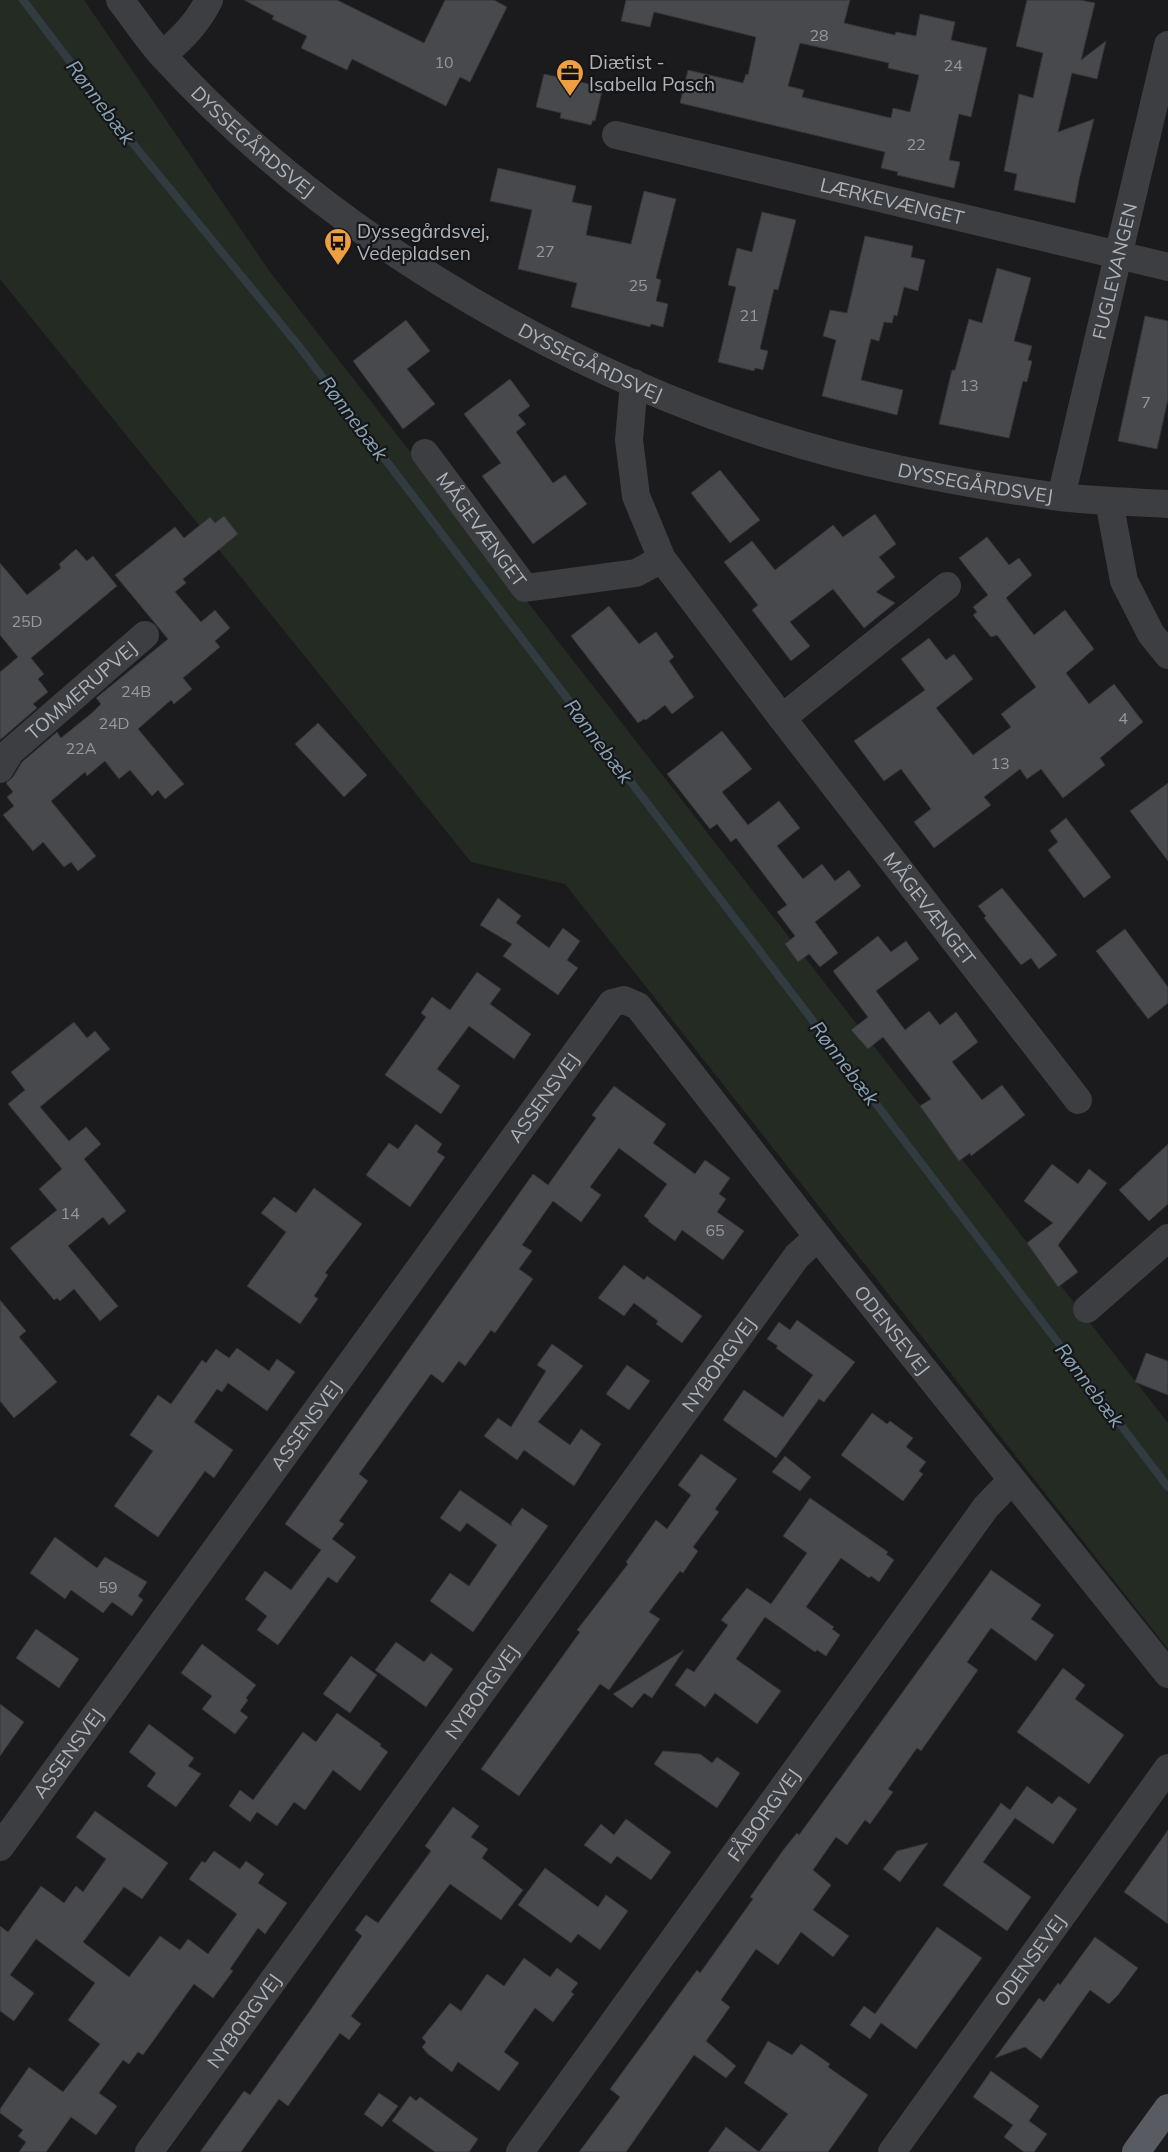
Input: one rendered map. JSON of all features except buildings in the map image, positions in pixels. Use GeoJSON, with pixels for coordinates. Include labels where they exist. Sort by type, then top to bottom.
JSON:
{"type":"FeatureCollection","features":[{"type":"Feature","properties":{"kind":"main road"},"geometry":{"type":"LineString","coordinates":[[1136,2152],[1168,2108]]}},
{"type":"Feature","properties":{"kind":"street","name":"DYSSEGÅRDSVEJ"},"geometry":{"type":"LineString","coordinates":[[120,0],[163,55],[221,115],[266,157],[320,200],[454,291],[524,330],[634,383],[737,423],[835,454],[940,477],[1061,497],[1168,504]]}},
{"type":"Feature","properties":{"kind":"street"},"geometry":{"type":"LineString","coordinates":[[163,55],[186,36],[199,20],[208,0]]}},
{"type":"Feature","properties":{"kind":"street","name":"FUGLEVANGEN"},"geometry":{"type":"LineString","coordinates":[[1061,497],[1168,45]]}},
{"type":"Feature","properties":{"kind":"street","name":"LÆRKEVÆNGET"},"geometry":{"type":"LineString","coordinates":[[616,135],[1168,267]]}},
{"type":"Feature","properties":{"kind":"street","name":"MÅGEVÆNGET"},"geometry":{"type":"LineString","coordinates":[[634,383],[629,440],[636,496],[662,559],[782,718],[1078,1100]]}},
{"type":"Feature","properties":{"kind":"street","name":"MÅGEVÆNGET"},"geometry":{"type":"LineString","coordinates":[[425,453],[525,588],[636,573],[662,559]]}},
{"type":"Feature","properties":{"kind":"street"},"geometry":{"type":"LineString","coordinates":[[1109,500],[1124,581],[1151,634],[1168,656]]}},
{"type":"Feature","properties":{"kind":"street"},"geometry":{"type":"LineString","coordinates":[[782,718],[947,586]]}},
{"type":"Feature","properties":{"kind":"street","name":"TOMMERUPVEJ"},"geometry":{"type":"LineString","coordinates":[[0,769],[10,752],[145,635]]}},
{"type":"Feature","properties":{"kind":"street","name":"ODENSEVEJ"},"geometry":{"type":"LineString","coordinates":[[612,1003],[624,1000],[638,1006],[818,1238],[1011,1481],[1168,1674]]}},
{"type":"Feature","properties":{"kind":"street","name":"ASSENSVEJ"},"geometry":{"type":"LineString","coordinates":[[0,1848],[612,1003]]}},
{"type":"Feature","properties":{"kind":"street","name":"NYBORGVEJ"},"geometry":{"type":"LineString","coordinates":[[149,2152],[797,1256],[818,1238]]}},
{"type":"Feature","properties":{"kind":"street"},"geometry":{"type":"LineString","coordinates":[[1087,1309],[1168,1238]]}},
{"type":"Feature","properties":{"kind":"street","name":"FÅBORGVEJ"},"geometry":{"type":"LineString","coordinates":[[520,2152],[986,1507],[1011,1481]]}},
{"type":"Feature","properties":{"kind":"street","name":"ODENSEVEJ"},"geometry":{"type":"LineString","coordinates":[[892,2152],[1168,1768]]}},
{"type":"Feature","properties":{"kind":"shaded area"},"geometry":{"type":"Polygon","coordinates":[[[0,0],[84,0],[270,272],[1168,1423],[1168,1649],[565,884],[471,862],[0,279],[0,0]]]}},
{"type":"Feature","properties":{"kind":"waterway","name":"Rønnebæk"},"geometry":{"type":"LineString","coordinates":[[23,0],[130,140],[298,345],[1168,1487]]}},
{"type":"Feature","properties":{"kind":"place","name":"Diætist - Isabella Pasch"},"geometry":{"type":"Point","coordinates":[570,97]}},
{"type":"Feature","properties":{"kind":"place","name":"Dyssegårdsvej, Vedepladsen"},"geometry":{"type":"Point","coordinates":[338,266]}}]}
